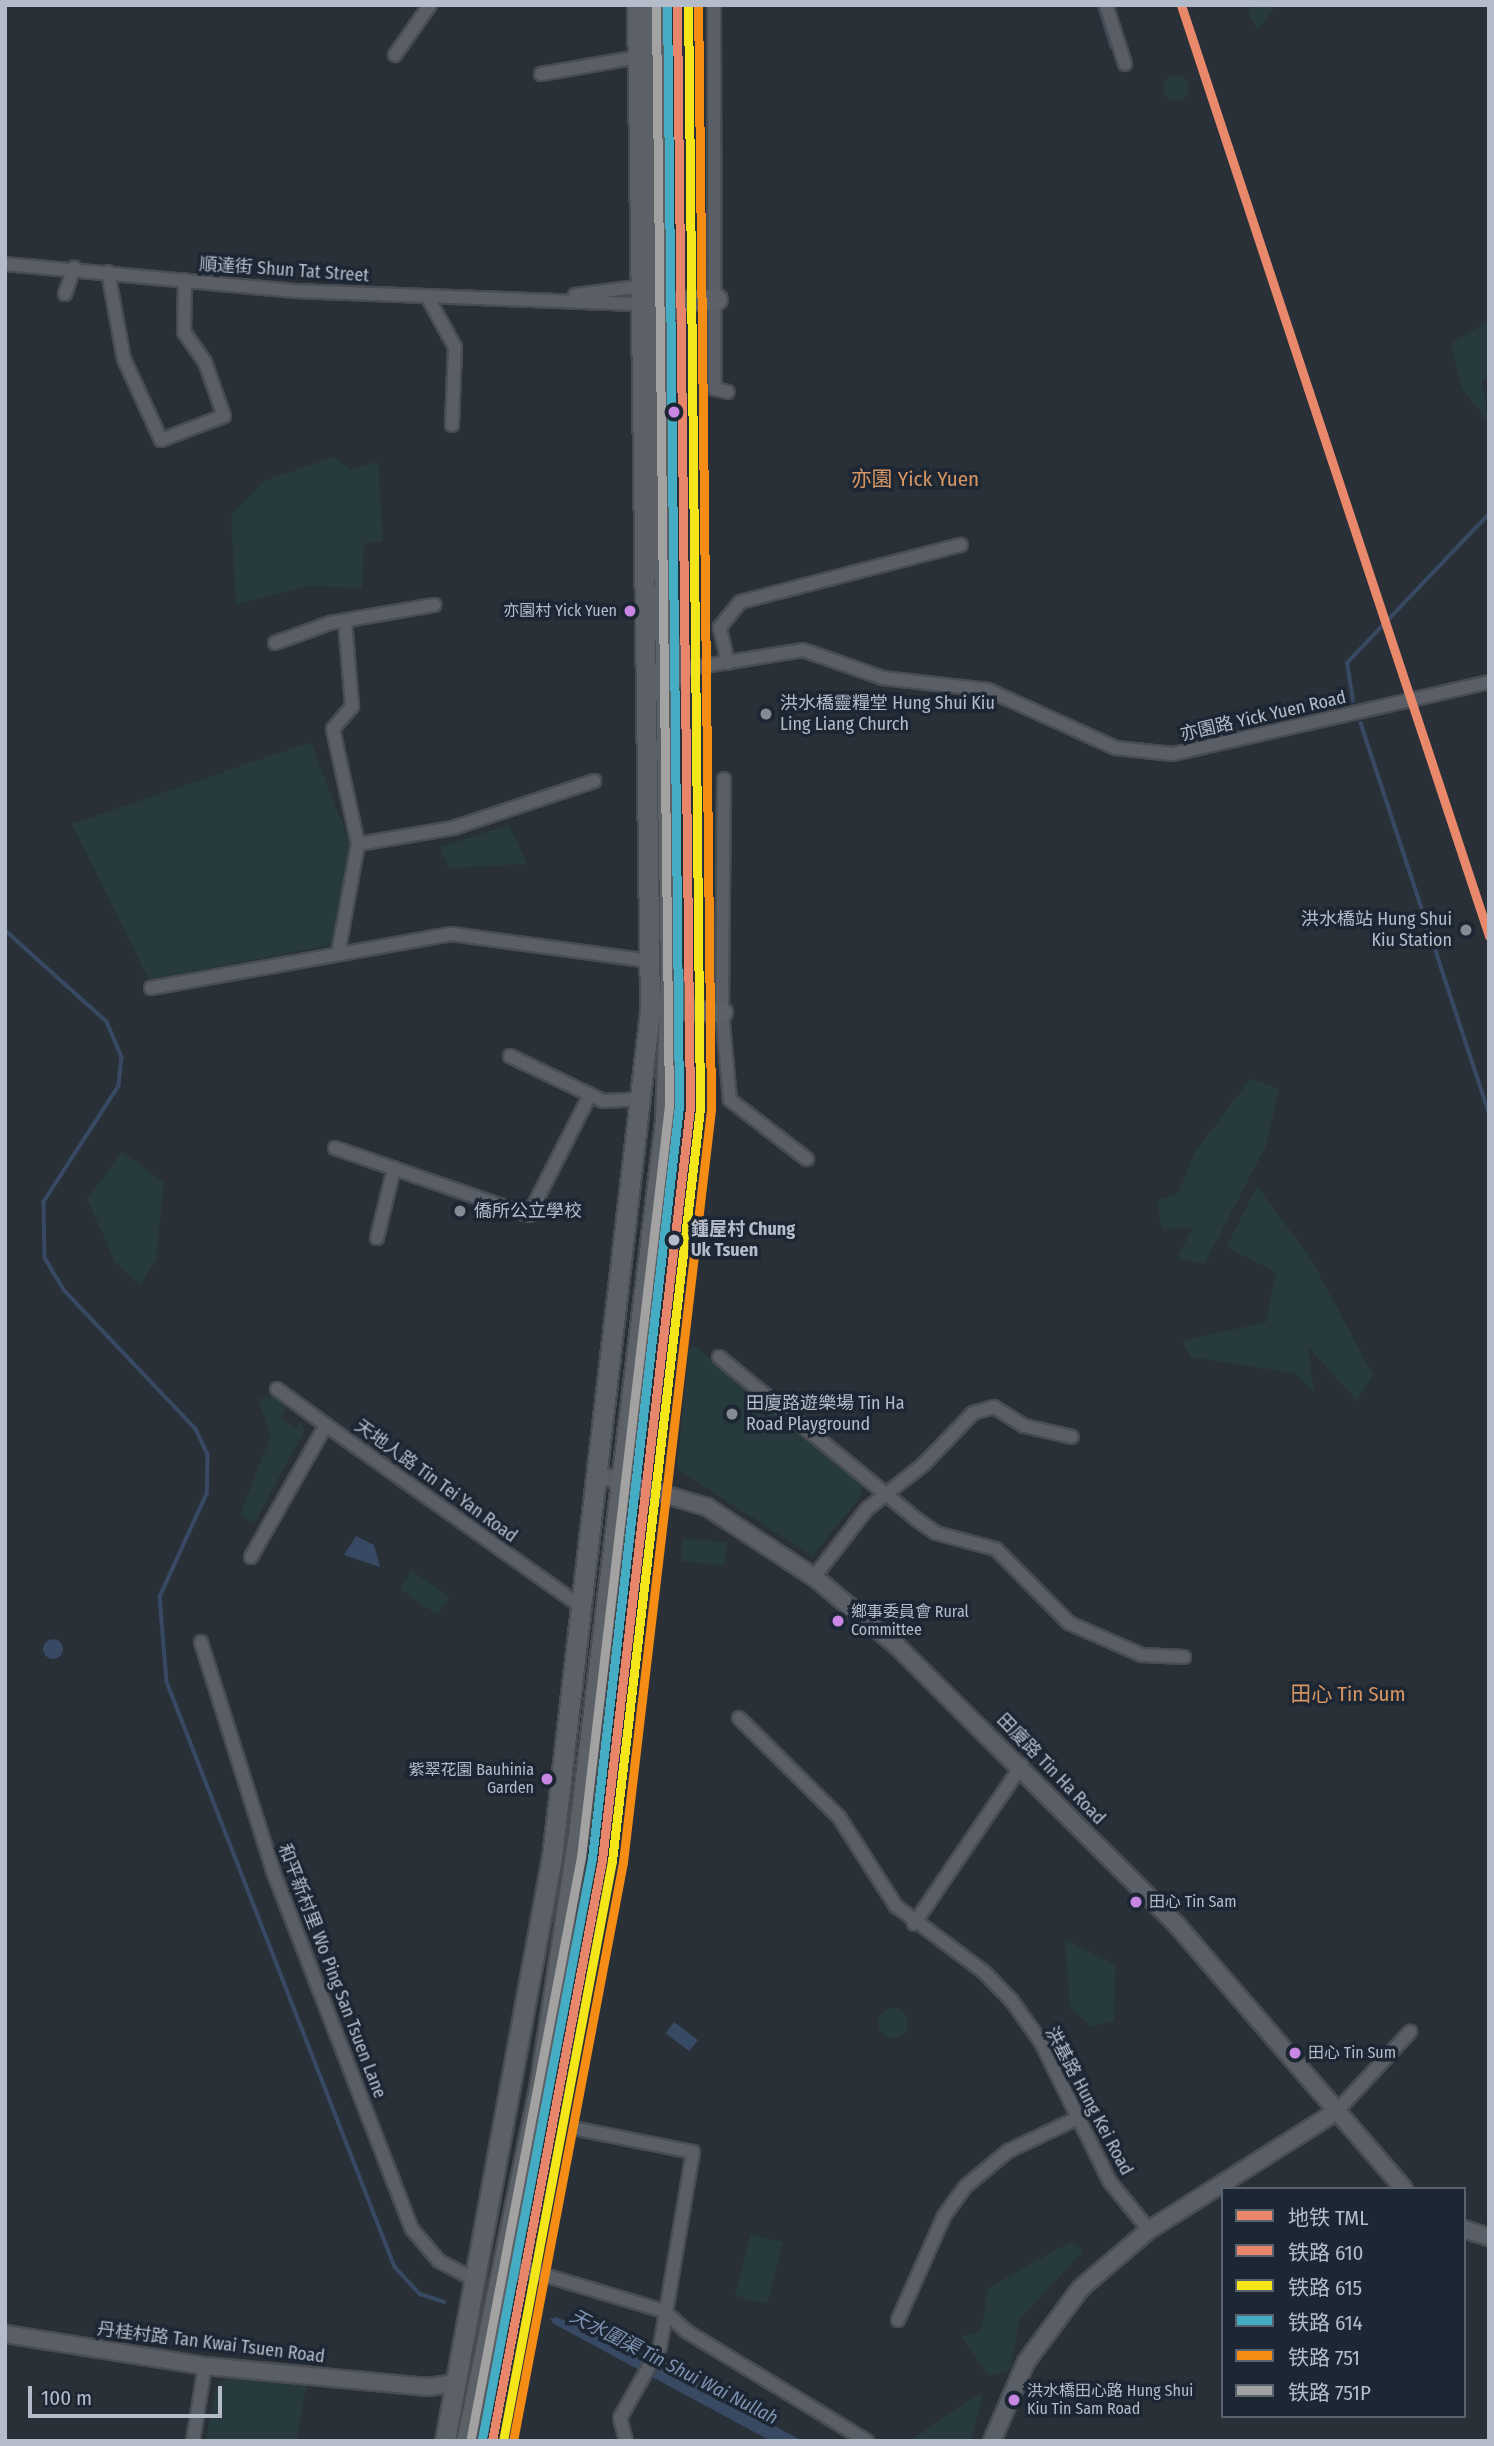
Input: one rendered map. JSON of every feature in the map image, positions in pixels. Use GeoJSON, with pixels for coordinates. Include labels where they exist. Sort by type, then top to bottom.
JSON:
{"type":"FeatureCollection","features":[{"type":"Feature","properties":{"kind":"main road"},"geometry":{"type":"LineString","coordinates":[[466,2441],[485,2336],[486,2284],[546,1900],[642,1099],[652,961],[636,296],[637,5]]}},
{"type":"Feature","properties":{"kind":"main road"},"geometry":{"type":"LineString","coordinates":[[445,2441],[455,2383],[486,2284],[510,2224],[572,1881],[665,1096],[670,975],[667,630],[663,318],[654,5]]}},
{"type":"Feature","properties":{"kind":"main road"},"geometry":{"type":"LineString","coordinates":[[636,296],[660,285]]}},
{"type":"Feature","properties":{"kind":"main road"},"geometry":{"type":"LineString","coordinates":[[660,285],[680,301],[717,299]]}},
{"type":"Feature","properties":{"kind":"main road"},"geometry":{"type":"LineString","coordinates":[[663,318],[680,301]]}},
{"type":"Feature","properties":{"kind":"main road"},"geometry":{"type":"LineString","coordinates":[[670,975],[686,1010]]}},
{"type":"Feature","properties":{"kind":"main road"},"geometry":{"type":"LineString","coordinates":[[686,1010],[722,1012]]}},
{"type":"Feature","properties":{"kind":"main road"},"geometry":{"type":"LineString","coordinates":[[668,1030],[686,1010]]}},
{"type":"Feature","properties":{"kind":"main road"},"geometry":{"type":"LineString","coordinates":[[642,1099],[665,1096]]}},
{"type":"Feature","properties":{"kind":"main road"},"geometry":{"type":"LineString","coordinates":[[455,2383],[466,2376],[485,2336]]}},
{"type":"Feature","properties":{"kind":"main road"},"geometry":{"type":"LineString","coordinates":[[455,2383],[470,2394],[473,2413]]}},
{"type":"Feature","properties":{"kind":"street"},"geometry":{"type":"LineString","coordinates":[[395,55],[430,5]]}},
{"type":"Feature","properties":{"kind":"street"},"geometry":{"type":"LineString","coordinates":[[715,5],[715,389],[728,392]]}},
{"type":"Feature","properties":{"kind":"street"},"geometry":{"type":"LineString","coordinates":[[1105,5],[1125,64]]}},
{"type":"Feature","properties":{"kind":"street"},"geometry":{"type":"LineString","coordinates":[[541,74],[638,57]]}},
{"type":"Feature","properties":{"kind":"street","name":"順達街 Shun Tat Street"},"geometry":{"type":"LineString","coordinates":[[5,264],[426,296],[636,296]]}},
{"type":"Feature","properties":{"kind":"street"},"geometry":{"type":"LineString","coordinates":[[65,294],[74,268]]}},
{"type":"Feature","properties":{"kind":"street"},"geometry":{"type":"LineString","coordinates":[[108,272],[124,359],[161,440],[224,416],[205,362],[184,332],[185,279]]}},
{"type":"Feature","properties":{"kind":"street"},"geometry":{"type":"LineString","coordinates":[[426,296],[455,347],[452,425]]}},
{"type":"Feature","properties":{"kind":"street"},"geometry":{"type":"LineString","coordinates":[[728,663],[720,628],[729,607],[961,545]]}},
{"type":"Feature","properties":{"kind":"street"},"geometry":{"type":"LineString","coordinates":[[275,643],[345,621],[434,605]]}},
{"type":"Feature","properties":{"kind":"street"},"geometry":{"type":"LineString","coordinates":[[338,954],[358,844],[334,746],[335,722],[352,706],[345,621]]}},
{"type":"Feature","properties":{"kind":"street"},"geometry":{"type":"LineString","coordinates":[[666,694],[685,669],[667,630]]}},
{"type":"Feature","properties":{"kind":"street","name":"亦園路 Yick Yuen Road"},"geometry":{"type":"LineString","coordinates":[[685,669],[803,650],[883,678],[988,690],[1091,740],[1147,754],[1202,750],[1489,682]]}},
{"type":"Feature","properties":{"kind":"street"},"geometry":{"type":"LineString","coordinates":[[724,779],[722,1012],[730,1100],[807,1160]]}},
{"type":"Feature","properties":{"kind":"street"},"geometry":{"type":"LineString","coordinates":[[358,844],[453,828],[594,781]]}},
{"type":"Feature","properties":{"kind":"street"},"geometry":{"type":"LineString","coordinates":[[151,988],[338,954],[414,936],[478,934],[652,961]]}},
{"type":"Feature","properties":{"kind":"street"},"geometry":{"type":"LineString","coordinates":[[510,1056],[603,1101],[642,1099]]}},
{"type":"Feature","properties":{"kind":"street"},"geometry":{"type":"LineString","coordinates":[[335,1148],[529,1215],[590,1095]]}},
{"type":"Feature","properties":{"kind":"street"},"geometry":{"type":"LineString","coordinates":[[377,1238],[394,1168]]}},
{"type":"Feature","properties":{"kind":"street"},"geometry":{"type":"LineString","coordinates":[[719,1357],[887,1496],[936,1533],[996,1549],[1069,1623],[1142,1655],[1184,1657]]}},
{"type":"Feature","properties":{"kind":"street"},"geometry":{"type":"LineString","coordinates":[[277,1390],[326,1425]]}},
{"type":"Feature","properties":{"kind":"street"},"geometry":{"type":"LineString","coordinates":[[814,1577],[867,1509],[887,1496],[973,1413],[994,1407],[1025,1426],[1072,1437]]}},
{"type":"Feature","properties":{"kind":"street","name":"天地人路 Tin Tei Yan Road"},"geometry":{"type":"LineString","coordinates":[[251,1558],[326,1425],[581,1606]]}},
{"type":"Feature","properties":{"kind":"street","name":"田廈路 Tin Ha Road"},"geometry":{"type":"LineString","coordinates":[[596,1474],[707,1507],[814,1577],[896,1645],[1022,1765],[1177,1925],[1403,2187]]}},
{"type":"Feature","properties":{"kind":"street","name":"和平新村里 Wo Ping San Tsuen Lane"},"geometry":{"type":"LineString","coordinates":[[201,1642],[273,1871],[412,2230],[439,2261],[486,2284]]}},
{"type":"Feature","properties":{"kind":"street","name":"洪基路 Hung Kei Road"},"geometry":{"type":"LineString","coordinates":[[739,1718],[813,1787],[915,1924],[984,1972],[1013,2001],[1080,2117],[1110,2182],[1149,2230]]}},
{"type":"Feature","properties":{"kind":"street"},"geometry":{"type":"LineString","coordinates":[[915,1924],[1022,1765]]}},
{"type":"Feature","properties":{"kind":"street"},"geometry":{"type":"LineString","coordinates":[[992,2441],[1013,2386],[1051,2322],[1149,2230],[1337,2111],[1410,2032]]}},
{"type":"Feature","properties":{"kind":"street"},"geometry":{"type":"LineString","coordinates":[[898,2320],[944,2216],[966,2186],[1009,2151],[1080,2117]]}},
{"type":"Feature","properties":{"kind":"street"},"geometry":{"type":"LineString","coordinates":[[578,2129],[693,2152],[660,2347],[620,2418],[626,2441]]}},
{"type":"Feature","properties":{"kind":"street"},"geometry":{"type":"LineString","coordinates":[[510,2224],[514,2255],[524,2269],[664,2311],[685,2331],[867,2441]]}},
{"type":"Feature","properties":{"kind":"street"},"geometry":{"type":"LineString","coordinates":[[1466,2230],[1489,2236]]}},
{"type":"Feature","properties":{"kind":"street"},"geometry":{"type":"LineString","coordinates":[[486,2284],[524,2269]]}},
{"type":"Feature","properties":{"kind":"street","name":"丹桂村路 Tan Kwai Tsuen Road"},"geometry":{"type":"LineString","coordinates":[[7,2336],[205,2366],[428,2387],[455,2383]]}},
{"type":"Feature","properties":{"kind":"street"},"geometry":{"type":"LineString","coordinates":[[192,2441],[205,2366]]}},
{"type":"Feature","properties":{"kind":"green space"},"geometry":{"type":"Polygon","coordinates":[[[1251,5],[1277,5],[1258,29],[1248,14],[1251,5]]]}},
{"type":"Feature","properties":{"kind":"green space"},"geometry":{"type":"Polygon","coordinates":[[[1176,75],[1185,79],[1189,88],[1185,97],[1176,101],[1167,97],[1163,88],[1167,79],[1176,75]]]}},
{"type":"Feature","properties":{"kind":"green space"},"geometry":{"type":"Polygon","coordinates":[[[1489,320],[1489,376],[1482,380],[1489,423],[1462,389],[1451,344],[1489,320]]]}},
{"type":"Feature","properties":{"kind":"green space"},"geometry":{"type":"Polygon","coordinates":[[[333,457],[352,470],[378,461],[383,541],[364,543],[362,588],[310,586],[236,604],[231,516],[264,481],[333,457]]]}},
{"type":"Feature","properties":{"kind":"green space"},"geometry":{"type":"Polygon","coordinates":[[[311,742],[352,849],[332,945],[149,980],[72,824],[311,742]]]}},
{"type":"Feature","properties":{"kind":"green space"},"geometry":{"type":"Polygon","coordinates":[[[509,825],[527,864],[449,868],[440,847],[509,825]]]}},
{"type":"Feature","properties":{"kind":"green space"},"geometry":{"type":"Polygon","coordinates":[[[1250,1079],[1279,1089],[1266,1146],[1205,1263],[1177,1259],[1193,1227],[1162,1230],[1157,1201],[1178,1193],[1195,1152],[1250,1079]]]}},
{"type":"Feature","properties":{"kind":"green space"},"geometry":{"type":"Polygon","coordinates":[[[122,1152],[164,1182],[156,1259],[140,1285],[115,1262],[87,1199],[122,1152]]]}},
{"type":"Feature","properties":{"kind":"green space"},"geometry":{"type":"Polygon","coordinates":[[[1257,1186],[1311,1259],[1373,1375],[1357,1401],[1308,1347],[1314,1392],[1294,1373],[1191,1357],[1182,1341],[1266,1322],[1276,1272],[1226,1247],[1257,1186]]]}},
{"type":"Feature","properties":{"kind":"green space","name":"田廈路遊樂場 Tin Ha Road Playground"},"geometry":{"type":"Polygon","coordinates":[[[696,1347],[865,1482],[858,1500],[812,1556],[677,1469],[689,1348],[696,1347]]]}},
{"type":"Feature","properties":{"kind":"green space"},"geometry":{"type":"Polygon","coordinates":[[[276,1396],[287,1405],[280,1418],[295,1428],[300,1421],[305,1430],[254,1523],[240,1515],[271,1435],[258,1399],[276,1396]]]}},
{"type":"Feature","properties":{"kind":"green space"},"geometry":{"type":"Polygon","coordinates":[[[683,1538],[727,1543],[724,1565],[681,1561],[683,1538]]]}},
{"type":"Feature","properties":{"kind":"green space"},"geometry":{"type":"Polygon","coordinates":[[[412,1571],[450,1597],[438,1615],[400,1589],[412,1571]]]}},
{"type":"Feature","properties":{"kind":"green space"},"geometry":{"type":"Polygon","coordinates":[[[1065,1940],[1115,1965],[1114,2021],[1091,2027],[1070,2007],[1065,1940]]]}},
{"type":"Feature","properties":{"kind":"green space"},"geometry":{"type":"Polygon","coordinates":[[[893,2008],[899,2009],[907,2017],[907,2029],[899,2037],[893,2038],[887,2037],[879,2029],[878,2023],[879,2017],[887,2009],[893,2008]]]}},
{"type":"Feature","properties":{"kind":"green space"},"geometry":{"type":"Polygon","coordinates":[[[751,2234],[783,2242],[768,2304],[736,2296],[751,2234]]]}},
{"type":"Feature","properties":{"kind":"green space"},"geometry":{"type":"Polygon","coordinates":[[[1070,2242],[1084,2250],[1019,2320],[1011,2369],[989,2376],[961,2336],[981,2331],[988,2288],[1070,2242]]]}},
{"type":"Feature","properties":{"kind":"green space"},"geometry":{"type":"Polygon","coordinates":[[[225,2379],[307,2385],[296,2441],[206,2441],[216,2388],[225,2379]]]}},
{"type":"Feature","properties":{"kind":"green space"},"geometry":{"type":"Polygon","coordinates":[[[977,2395],[983,2395],[971,2441],[911,2440],[977,2395]]]}},
{"type":"Feature","properties":{"kind":"water"},"geometry":{"type":"Polygon","coordinates":[[[356,1536],[374,1545],[380,1567],[344,1555],[356,1536]]]}},
{"type":"Feature","properties":{"kind":"water"},"geometry":{"type":"Polygon","coordinates":[[[53,1639],[60,1642],[63,1649],[60,1656],[53,1659],[46,1656],[43,1649],[46,1642],[53,1639]]]}},
{"type":"Feature","properties":{"kind":"water"},"geometry":{"type":"Polygon","coordinates":[[[674,2022],[698,2040],[690,2051],[666,2033],[674,2022]]]}},
{"type":"Feature","properties":{"kind":"water","name":"天水圍渠 Tin Shui Wai Nullah"},"geometry":{"type":"Polygon","coordinates":[[[556,2317],[727,2388],[723,2399],[803,2441],[771,2441],[554,2324],[550,2319],[556,2317]]]}},
{"type":"Feature","properties":{"kind":"waterway"},"geometry":{"type":"LineString","coordinates":[[1099,5],[1112,47]]}},
{"type":"Feature","properties":{"kind":"waterway"},"geometry":{"type":"LineString","coordinates":[[1353,701],[1347,663],[1489,514]]}},
{"type":"Feature","properties":{"kind":"waterway"},"geometry":{"type":"LineString","coordinates":[[1361,723],[1489,1113]]}},
{"type":"Feature","properties":{"kind":"waterway"},"geometry":{"type":"LineString","coordinates":[[5,930],[107,1022],[122,1057],[119,1086],[44,1202],[45,1258],[64,1290],[196,1429],[208,1455],[207,1494],[160,1597],[167,1682],[395,2267],[420,2294],[444,2302]]}},
{"type":"Feature","properties":{"kind":"metro line","name":"TML"},"geometry":{"type":"LineString","coordinates":[[1181,5],[1489,936]]}},
{"type":"Feature","properties":{"kind":"rail line","name":"751P"},"geometry":{"type":"LineString","coordinates":[[471,2437],[581,1857],[669,1106],[656,5]]}},
{"type":"Feature","properties":{"kind":"rail line","name":"614"},"geometry":{"type":"LineString","coordinates":[[482,2439],[592,1858],[679,1106],[667,5]]}},
{"type":"Feature","properties":{"kind":"rail line","name":"610"},"geometry":{"type":"LineString","coordinates":[[492,2441],[602,1860],[690,1107],[677,5]]}},
{"type":"Feature","properties":{"kind":"rail line","name":"615"},"geometry":{"type":"LineString","coordinates":[[503,2441],[612,1861],[700,1108],[688,5]]}},
{"type":"Feature","properties":{"kind":"rail line","name":"751"},"geometry":{"type":"LineString","coordinates":[[513,2441],[623,1862],[711,1109],[698,5]]}},
{"type":"Feature","properties":{"kind":"place","name":"亦園村 Yick Yuen"},"geometry":{"type":"Point","coordinates":[630,611]}},
{"type":"Feature","properties":{"kind":"place","name":"洪水橋靈糧堂 Hung Shui Kiu Ling Liang Church"},"geometry":{"type":"Point","coordinates":[766,714]}},
{"type":"Feature","properties":{"kind":"place","name":"洪水橋站 Hung Shui Kiu Station"},"geometry":{"type":"Point","coordinates":[1466,930]}},
{"type":"Feature","properties":{"kind":"place","name":"僑所公立學校"},"geometry":{"type":"Point","coordinates":[460,1211]}},
{"type":"Feature","properties":{"kind":"place","name":"鍾屋村 Chung Uk Tsuen"},"geometry":{"type":"Point","coordinates":[674,1240]}},
{"type":"Feature","properties":{"kind":"place","name":"田廈路遊樂場 Tin Ha Road Playground"},"geometry":{"type":"Point","coordinates":[732,1414]}},
{"type":"Feature","properties":{"kind":"place","name":"鄉事委員會 Rural Committee"},"geometry":{"type":"Point","coordinates":[838,1621]}},
{"type":"Feature","properties":{"kind":"place","name":"紫翠花園 Bauhinia Garden"},"geometry":{"type":"Point","coordinates":[547,1779]}},
{"type":"Feature","properties":{"kind":"place","name":"田心 Tin Sam"},"geometry":{"type":"Point","coordinates":[1136,1902]}},
{"type":"Feature","properties":{"kind":"place","name":"田心 Tin Sum"},"geometry":{"type":"Point","coordinates":[1295,2053]}},
{"type":"Feature","properties":{"kind":"place","name":"洪水橋田心路 Hung Shui Kiu Tin Sam Road"},"geometry":{"type":"Point","coordinates":[1014,2400]}},
{"type":"Feature","properties":{"kind":"district","name":"亦園 Yick Yuen"},"geometry":{"type":"Point","coordinates":[915,479]}},
{"type":"Feature","properties":{"kind":"district","name":"田心 Tin Sum"},"geometry":{"type":"Point","coordinates":[1348,1694]}}]}
